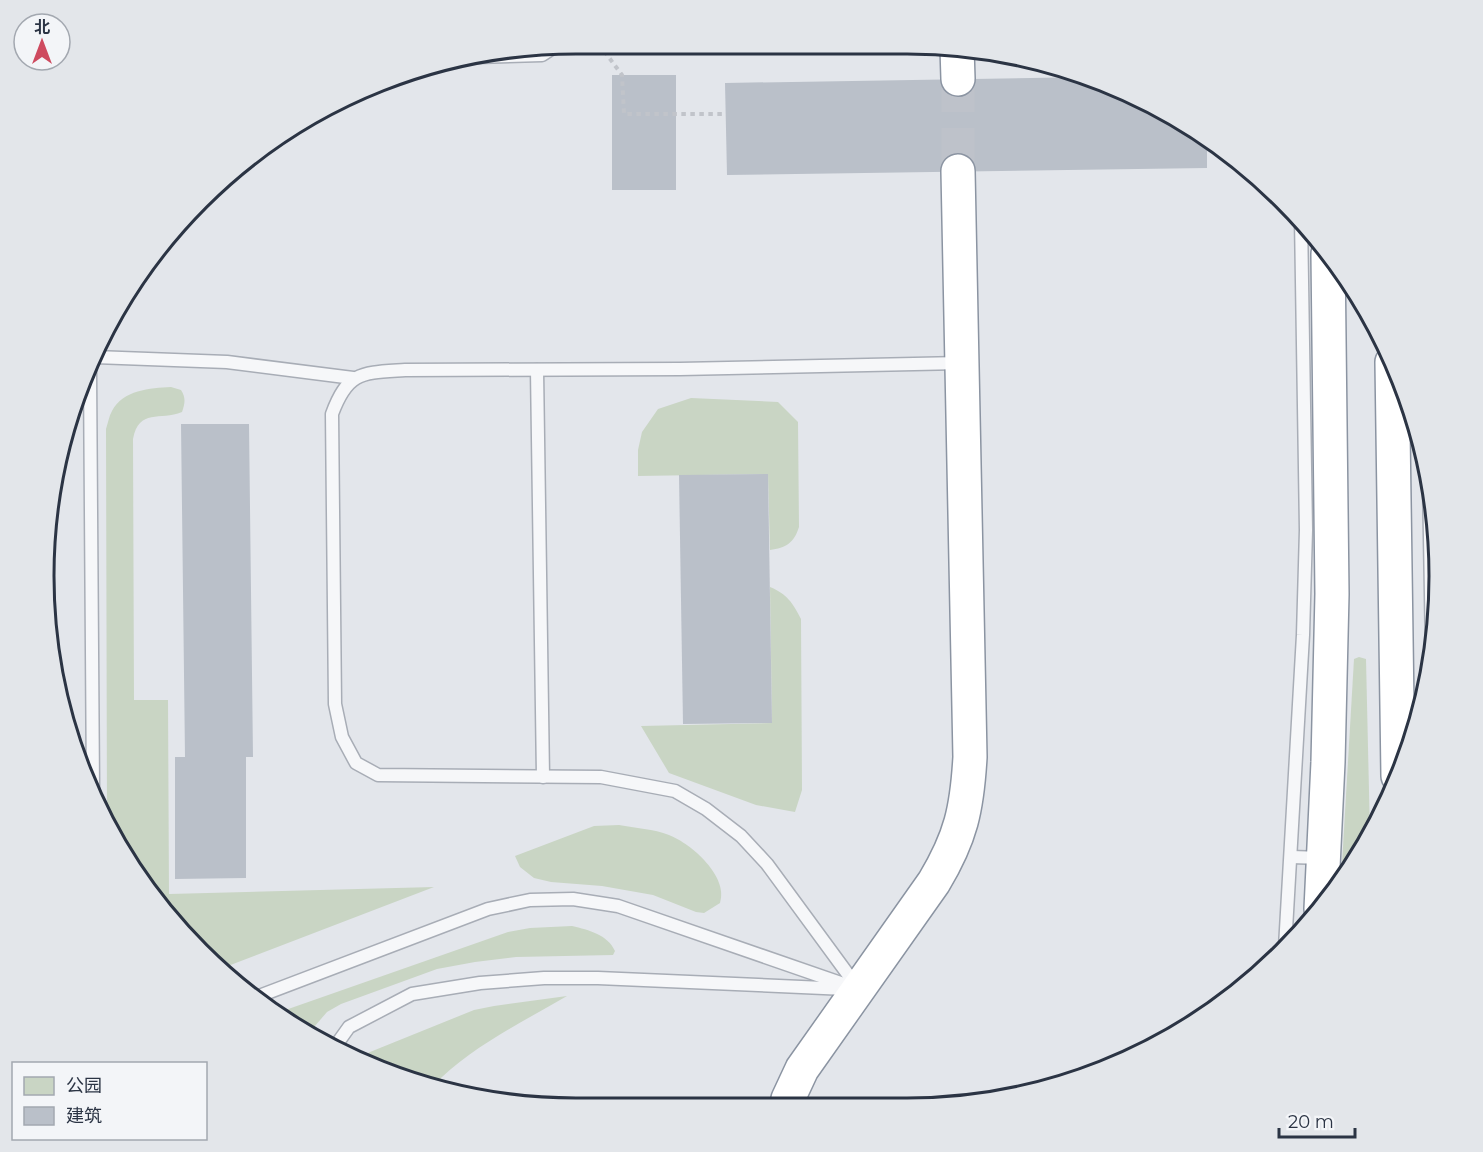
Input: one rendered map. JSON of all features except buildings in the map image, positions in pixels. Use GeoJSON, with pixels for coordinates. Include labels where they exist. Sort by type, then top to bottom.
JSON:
{"type":"FeatureCollection","features":[{"type":"Feature","properties":{"kind":"highway"},"geometry":{"type":"LineString","coordinates":[[788,1098],[802,1069],[934,882],[949,856],[961,827],[968,788],[970,757],[958,171]]}},
{"type":"Feature","properties":{"kind":"highway"},"geometry":{"type":"LineString","coordinates":[[1322,893],[1332,594],[1328,268]]}},
{"type":"Feature","properties":{"kind":"highway"},"geometry":{"type":"LineString","coordinates":[[1392,385],[1398,753]]}},
{"type":"Feature","properties":{"kind":"lane"},"geometry":{"type":"LineString","coordinates":[[1287,933],[1303,635],[1306,530],[1301,235]]}},
{"type":"Feature","properties":{"kind":"lane"},"geometry":{"type":"LineString","coordinates":[[102,357],[227,362],[353,378],[376,372],[405,370],[680,369],[962,363]]}},
{"type":"Feature","properties":{"kind":"lane"},"geometry":{"type":"LineString","coordinates":[[537,370],[543,777]]}},
{"type":"Feature","properties":{"kind":"lane"},"geometry":{"type":"LineString","coordinates":[[353,378],[339,394],[332,414],[336,704],[342,737],[356,763],[378,775],[601,777],[675,790],[706,809],[741,836],[767,864],[859,989]]}},
{"type":"Feature","properties":{"kind":"lane"},"geometry":{"type":"LineString","coordinates":[[90,386],[93,773]]}},
{"type":"Feature","properties":{"kind":"lane"},"geometry":{"type":"LineString","coordinates":[[1291,857],[1324,858]]}},
{"type":"Feature","properties":{"kind":"lane"},"geometry":{"type":"LineString","coordinates":[[264,994],[489,909],[530,900],[573,899],[626,909],[859,989]]}},
{"type":"Feature","properties":{"kind":"lane"},"geometry":{"type":"LineString","coordinates":[[339,1041],[349,1027],[412,994],[480,983],[544,978],[598,978],[859,989]]}},
{"type":"Feature","properties":{"kind":"path"},"geometry":{"type":"LineString","coordinates":[[606,54],[622,75],[624,114],[726,114]]}},
{"type":"Feature","properties":{"kind":"green space"},"geometry":{"type":"Polygon","coordinates":[[[171,387],[181,390],[185,401],[182,412],[145,419],[136,429],[133,439],[134,700],[168,700],[169,894],[434,887],[229,965],[207,945],[162,894],[124,837],[107,805],[106,429],[109,417],[117,404],[130,394],[146,389],[171,387]]]}},
{"type":"Feature","properties":{"kind":"green space"},"geometry":{"type":"Polygon","coordinates":[[[691,398],[778,402],[798,422],[799,527],[789,544],[770,550],[768,474],[638,476],[638,450],[642,432],[658,409],[691,398]]]}},
{"type":"Feature","properties":{"kind":"green space"},"geometry":{"type":"Polygon","coordinates":[[[770,587],[789,600],[801,619],[802,790],[795,812],[756,805],[669,773],[641,726],[772,723],[770,587]]]}},
{"type":"Feature","properties":{"kind":"green space"},"geometry":{"type":"Polygon","coordinates":[[[1359,657],[1366,659],[1370,817],[1342,864],[1354,659],[1359,657]]]}},
{"type":"Feature","properties":{"kind":"green space"},"geometry":{"type":"Polygon","coordinates":[[[619,825],[663,833],[688,846],[714,872],[721,893],[720,903],[704,913],[653,895],[602,886],[551,882],[534,878],[520,867],[515,856],[594,826],[619,825]]]}},
{"type":"Feature","properties":{"kind":"green space"},"geometry":{"type":"Polygon","coordinates":[[[572,926],[591,931],[608,941],[615,951],[613,955],[516,957],[437,969],[341,1004],[327,1012],[314,1027],[286,1010],[508,932],[530,928],[572,926]]]}},
{"type":"Feature","properties":{"kind":"green space"},"geometry":{"type":"Polygon","coordinates":[[[567,996],[514,1026],[463,1059],[439,1080],[367,1054],[474,1010],[567,996]]]}},
{"type":"Feature","properties":{"kind":"tunnel"},"geometry":{"type":"LineString","coordinates":[[958,79],[958,171]]}}]}
